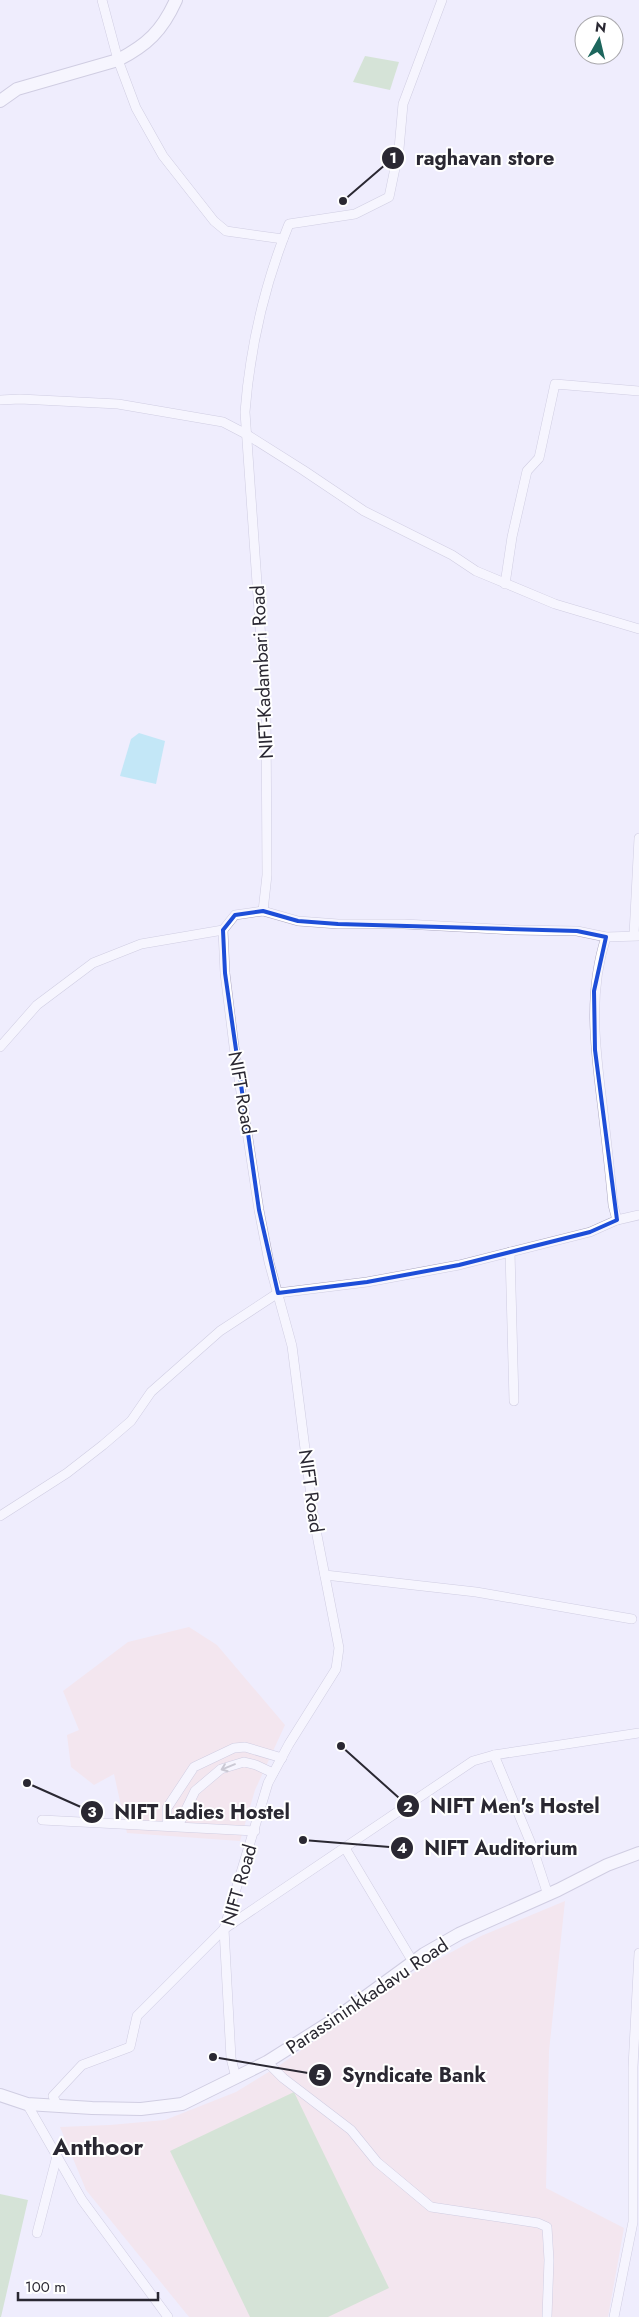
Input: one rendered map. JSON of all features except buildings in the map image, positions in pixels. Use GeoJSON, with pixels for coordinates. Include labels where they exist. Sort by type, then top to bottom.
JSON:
{"type":"FeatureCollection","features":[{"type":"Feature","properties":{"kind":"main road"},"geometry":{"type":"LineString","coordinates":[[0,102],[17,89],[118,60],[155,36],[176,0]]}},
{"type":"Feature","properties":{"kind":"main road","name":"Parassininkkadavu Road"},"geometry":{"type":"LineString","coordinates":[[0,2095],[27,2104],[141,2109],[182,2104],[267,2062],[335,2019],[413,1962],[459,1934],[548,1895],[607,1865],[639,1853]]}},
{"type":"Feature","properties":{"kind":"street"},"geometry":{"type":"LineString","coordinates":[[102,0],[118,60],[136,108],[164,156],[214,221],[226,230],[283,239],[289,224],[355,214],[389,197],[399,149],[403,104],[442,0]]}},
{"type":"Feature","properties":{"kind":"street","name":"NIFT-Kadambari Road"},"geometry":{"type":"LineString","coordinates":[[263,911],[267,875],[266,711],[246,434],[247,385],[274,262],[283,239]]}},
{"type":"Feature","properties":{"kind":"street"},"geometry":{"type":"LineString","coordinates":[[504,584],[512,536],[527,471],[539,458],[555,384],[639,391]]}},
{"type":"Feature","properties":{"kind":"street"},"geometry":{"type":"LineString","coordinates":[[0,400],[118,404],[223,422],[246,434],[364,511],[452,555],[476,571],[555,604],[639,629]]}},
{"type":"Feature","properties":{"kind":"street"},"geometry":{"type":"LineString","coordinates":[[0,1047],[37,1005],[93,963],[141,944],[223,930],[235,916],[263,911],[298,921],[338,924],[404,924],[514,930],[577,931],[606,937],[637,935],[639,838]]}},
{"type":"Feature","properties":{"kind":"street","name":"NIFT Road"},"geometry":{"type":"LineString","coordinates":[[223,930],[225,973],[234,1046],[259,1210],[269,1262],[292,1346],[314,1520],[339,1648],[336,1669],[268,1783],[224,1929],[231,2058],[236,2078]]}},
{"type":"Feature","properties":{"kind":"street"},"geometry":{"type":"LineString","coordinates":[[606,937],[598,962],[594,992],[595,1050],[613,1206],[617,1220]]}},
{"type":"Feature","properties":{"kind":"street"},"geometry":{"type":"LineString","coordinates":[[0,1516],[68,1473],[96,1451],[131,1421],[151,1392],[220,1331],[278,1293],[384,1280],[590,1232],[617,1220],[639,1215]]}},
{"type":"Feature","properties":{"kind":"street"},"geometry":{"type":"LineString","coordinates":[[510,1252],[514,1401]]}},
{"type":"Feature","properties":{"kind":"street"},"geometry":{"type":"LineString","coordinates":[[325,1575],[476,1592],[632,1619]]}},
{"type":"Feature","properties":{"kind":"street"},"geometry":{"type":"LineString","coordinates":[[57,2105],[53,2096],[82,2065],[130,2047],[138,2016],[224,1929],[473,1761],[494,1755],[639,1733]]}},
{"type":"Feature","properties":{"kind":"street"},"geometry":{"type":"LineString","coordinates":[[273,1773],[244,1762],[221,1769],[195,1791],[180,1822],[173,1823],[167,1820],[167,1808],[194,1767],[234,1748],[245,1747],[282,1758]]}},
{"type":"Feature","properties":{"kind":"street"},"geometry":{"type":"LineString","coordinates":[[494,1755],[532,1846],[548,1895]]}},
{"type":"Feature","properties":{"kind":"street"},"geometry":{"type":"LineString","coordinates":[[42,1820],[255,1831]]}},
{"type":"Feature","properties":{"kind":"street"},"geometry":{"type":"LineString","coordinates":[[345,1848],[413,1962]]}},
{"type":"Feature","properties":{"kind":"street"},"geometry":{"type":"LineString","coordinates":[[614,2317],[636,2223],[636,2066],[639,1953]]}},
{"type":"Feature","properties":{"kind":"street"},"geometry":{"type":"LineString","coordinates":[[267,2062],[283,2078],[351,2130],[377,2162],[431,2207],[538,2223],[547,2227],[550,2260],[547,2317]]}},
{"type":"Feature","properties":{"kind":"street"},"geometry":{"type":"LineString","coordinates":[[27,2104],[82,2200],[168,2317]]}},
{"type":"Feature","properties":{"kind":"street"},"geometry":{"type":"LineString","coordinates":[[37,2233],[57,2156]]}},
{"type":"Feature","properties":{"kind":"highlighted area"},"geometry":{"type":"Polygon","coordinates":[[[263,911],[298,921],[338,924],[577,931],[606,937],[594,991],[595,1050],[617,1220],[590,1232],[459,1265],[367,1282],[278,1293],[259,1210],[225,973],[223,930],[235,915],[263,911]]]}},
{"type":"Feature","properties":{"kind":"shaded area"},"geometry":{"type":"Polygon","coordinates":[[[189,1627],[217,1645],[285,1725],[255,1790],[240,1841],[127,1833],[114,1774],[94,1785],[71,1767],[67,1735],[79,1730],[63,1691],[128,1642],[189,1627]]]}},
{"type":"Feature","properties":{"kind":"shaded area"},"geometry":{"type":"Polygon","coordinates":[[[565,1901],[549,2051],[546,2188],[624,2228],[608,2317],[189,2317],[86,2190],[60,2127],[165,2120],[236,2092],[280,2065],[404,1978],[481,1936],[565,1901]]]}},
{"type":"Feature","properties":{"kind":"green space"},"geometry":{"type":"Polygon","coordinates":[[[365,56],[399,62],[390,90],[353,82],[365,56]]]}},
{"type":"Feature","properties":{"kind":"green space"},"geometry":{"type":"Polygon","coordinates":[[[294,2092],[389,2288],[328,2317],[250,2317],[170,2151],[294,2092]]]}},
{"type":"Feature","properties":{"kind":"green space"},"geometry":{"type":"Polygon","coordinates":[[[0,2194],[28,2200],[1,2317],[0,2317],[0,2194]]]}},
{"type":"Feature","properties":{"kind":"water"},"geometry":{"type":"Polygon","coordinates":[[[139,733],[165,741],[156,784],[120,776],[131,739],[139,733]]]}},
{"type":"Feature","properties":{"kind":"place","name":"raghavan store"},"geometry":{"type":"Point","coordinates":[343,201]}},
{"type":"Feature","properties":{"kind":"place","name":"NIFT Men's Hostel"},"geometry":{"type":"Point","coordinates":[341,1746]}},
{"type":"Feature","properties":{"kind":"place","name":"NIFT Ladies Hostel"},"geometry":{"type":"Point","coordinates":[27,1783]}},
{"type":"Feature","properties":{"kind":"place","name":"NIFT Auditorium"},"geometry":{"type":"Point","coordinates":[303,1840]}},
{"type":"Feature","properties":{"kind":"place","name":"Syndicate Bank"},"geometry":{"type":"Point","coordinates":[213,2057]}},
{"type":"Feature","properties":{"kind":"district","name":"Anthoor"},"geometry":{"type":"Point","coordinates":[98,2146]}}]}
